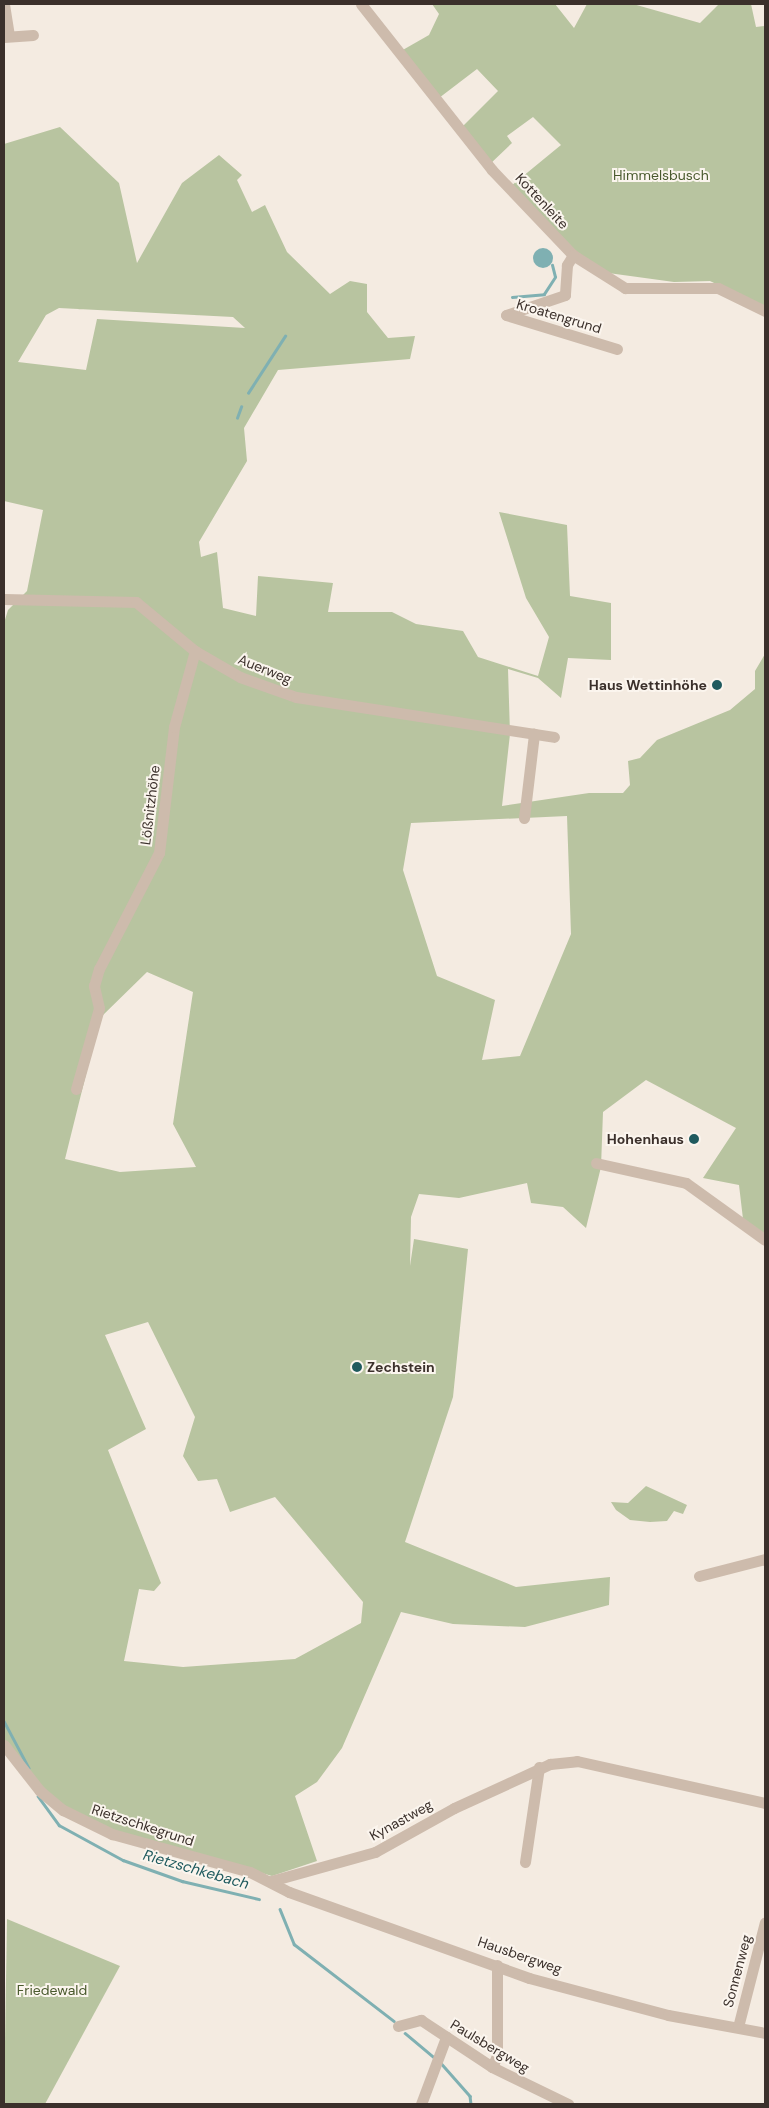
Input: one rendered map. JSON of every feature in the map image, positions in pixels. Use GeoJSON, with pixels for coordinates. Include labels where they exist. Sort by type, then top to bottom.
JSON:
{"type":"FeatureCollection","features":[{"type":"Feature","properties":{"kind":"street"},"geometry":{"type":"LineString","coordinates":[[4,4],[6,37],[33,35]]}},
{"type":"Feature","properties":{"kind":"street","name":"Kottenleite"},"geometry":{"type":"LineString","coordinates":[[361,4],[492,170],[573,255],[625,288],[718,288],[765,311]]}},
{"type":"Feature","properties":{"kind":"street","name":"Kroatengrund"},"geometry":{"type":"LineString","coordinates":[[573,255],[567,265],[565,295],[527,306],[506,316],[617,349]]}},
{"type":"Feature","properties":{"kind":"street"},"geometry":{"type":"LineString","coordinates":[[527,306],[531,323]]}},
{"type":"Feature","properties":{"kind":"street","name":"Auerweg"},"geometry":{"type":"LineString","coordinates":[[4,599],[136,602],[195,651],[240,677],[296,697],[554,737]]}},
{"type":"Feature","properties":{"kind":"street","name":"Lößnitzhöhe"},"geometry":{"type":"LineString","coordinates":[[76,1089],[99,1008],[94,986],[99,969],[159,853],[174,728],[195,651]]}},
{"type":"Feature","properties":{"kind":"street"},"geometry":{"type":"LineString","coordinates":[[524,818],[534,734]]}},
{"type":"Feature","properties":{"kind":"street"},"geometry":{"type":"LineString","coordinates":[[596,1162],[686,1183],[765,1240]]}},
{"type":"Feature","properties":{"kind":"street"},"geometry":{"type":"LineString","coordinates":[[699,1576],[765,1559]]}},
{"type":"Feature","properties":{"kind":"street","name":"Rietzschkegrund"},"geometry":{"type":"LineString","coordinates":[[4,1745],[40,1791],[80,1821],[271,1881]]}},
{"type":"Feature","properties":{"kind":"street","name":"Kynastweg"},"geometry":{"type":"LineString","coordinates":[[271,1881],[375,1852],[539,1767],[577,1761],[765,1803]]}},
{"type":"Feature","properties":{"kind":"street"},"geometry":{"type":"LineString","coordinates":[[525,1862],[539,1767]]}},
{"type":"Feature","properties":{"kind":"street","name":"Hausbergweg"},"geometry":{"type":"LineString","coordinates":[[271,1881],[289,1892],[497,1965],[668,2015],[765,2033]]}},
{"type":"Feature","properties":{"kind":"street","name":"Sonnenweg"},"geometry":{"type":"LineString","coordinates":[[738,2027],[765,1922]]}},
{"type":"Feature","properties":{"kind":"street"},"geometry":{"type":"LineString","coordinates":[[492,2067],[497,2056],[497,1965]]}},
{"type":"Feature","properties":{"kind":"street","name":"Paulsbergweg"},"geometry":{"type":"LineString","coordinates":[[398,2026],[421,2020],[492,2067],[568,2104]]}},
{"type":"Feature","properties":{"kind":"street"},"geometry":{"type":"LineString","coordinates":[[421,2104],[446,2037]]}},
{"type":"Feature","properties":{"kind":"green space","name":"Himmelsbusch"},"geometry":{"type":"Polygon","coordinates":[[[432,4],[555,4],[574,28],[587,4],[633,4],[700,23],[719,4],[751,4],[756,27],[765,26],[765,308],[710,281],[674,282],[601,272],[532,214],[511,186],[561,145],[533,117],[507,136],[512,143],[489,165],[462,127],[498,91],[477,69],[439,98],[401,51],[429,35],[439,14],[432,4]]]}},
{"type":"Feature","properties":{"kind":"green space"},"geometry":{"type":"Polygon","coordinates":[[[60,127],[119,183],[137,263],[182,183],[219,155],[242,175],[237,180],[252,212],[265,205],[287,252],[330,294],[350,281],[367,284],[367,312],[388,338],[415,336],[410,359],[278,370],[244,428],[247,461],[199,542],[201,557],[217,552],[223,608],[256,616],[258,576],[333,583],[328,612],[392,612],[416,624],[463,631],[478,657],[538,676],[549,637],[526,598],[499,512],[567,525],[570,596],[611,603],[611,660],[568,658],[561,698],[538,678],[508,669],[510,734],[502,806],[589,793],[623,793],[630,785],[628,761],[640,758],[657,740],[730,710],[755,689],[755,671],[765,654],[765,1234],[743,1219],[739,1185],[703,1178],[736,1128],[646,1080],[603,1112],[601,1167],[586,1228],[563,1207],[531,1203],[527,1183],[459,1198],[419,1194],[411,1217],[410,1266],[414,1239],[468,1249],[453,1397],[405,1542],[516,1587],[610,1577],[609,1605],[525,1627],[453,1624],[401,1612],[342,1748],[317,1782],[295,1796],[317,1861],[272,1876],[80,1821],[63,1810],[4,1745],[4,623],[8,610],[27,591],[43,510],[4,501],[4,144],[60,127]],[[59,308],[46,315],[18,362],[86,370],[97,319],[245,328],[233,317],[59,308]],[[567,816],[411,823],[403,870],[437,976],[495,1000],[482,1060],[520,1056],[571,934],[567,816]],[[147,972],[100,1018],[65,1159],[120,1172],[196,1167],[173,1124],[193,992],[147,972]],[[148,1322],[105,1335],[146,1429],[108,1450],[161,1583],[154,1591],[139,1589],[124,1661],[183,1667],[295,1659],[361,1623],[363,1602],[275,1497],[230,1512],[217,1479],[198,1481],[183,1456],[195,1417],[148,1322]]]}},
{"type":"Feature","properties":{"kind":"green space"},"geometry":{"type":"Polygon","coordinates":[[[646,1486],[687,1505],[683,1514],[674,1511],[667,1521],[630,1520],[616,1510],[611,1502],[628,1503],[646,1486]]]}},
{"type":"Feature","properties":{"kind":"green space","name":"Friedewald"},"geometry":{"type":"Polygon","coordinates":[[[7,1919],[120,1966],[45,2104],[4,2104],[7,1919]]]}},
{"type":"Feature","properties":{"kind":"water"},"geometry":{"type":"Polygon","coordinates":[[[539,248],[547,248],[553,254],[553,262],[547,268],[539,268],[533,262],[533,254],[539,248]]]}},
{"type":"Feature","properties":{"kind":"waterway"},"geometry":{"type":"LineString","coordinates":[[512,297],[544,294],[555,277],[552,265]]}},
{"type":"Feature","properties":{"kind":"waterway"},"geometry":{"type":"LineString","coordinates":[[248,393],[285,336]]}},
{"type":"Feature","properties":{"kind":"waterway"},"geometry":{"type":"LineString","coordinates":[[237,418],[241,407]]}},
{"type":"Feature","properties":{"kind":"waterway","name":"Rietzschkebach"},"geometry":{"type":"LineString","coordinates":[[4,1721],[29,1768]]}},
{"type":"Feature","properties":{"kind":"waterway","name":"Rietzschkebach"},"geometry":{"type":"LineString","coordinates":[[38,1796],[59,1825],[123,1860],[182,1881],[259,1899]]}},
{"type":"Feature","properties":{"kind":"waterway","name":"Rietzschkebach"},"geometry":{"type":"LineString","coordinates":[[280,1909],[294,1944],[394,2021]]}},
{"type":"Feature","properties":{"kind":"waterway","name":"Rietzschkebach"},"geometry":{"type":"LineString","coordinates":[[405,2033],[434,2057]]}},
{"type":"Feature","properties":{"kind":"waterway","name":"Rietzschkebach"},"geometry":{"type":"LineString","coordinates":[[441,2063],[470,2096],[471,2104]]}},
{"type":"Feature","properties":{"kind":"place","name":"Haus Wettinhöhe"},"geometry":{"type":"Point","coordinates":[717,685]}},
{"type":"Feature","properties":{"kind":"place","name":"Hohenhaus"},"geometry":{"type":"Point","coordinates":[694,1139]}},
{"type":"Feature","properties":{"kind":"place","name":"Zechstein"},"geometry":{"type":"Point","coordinates":[357,1367]}}]}
